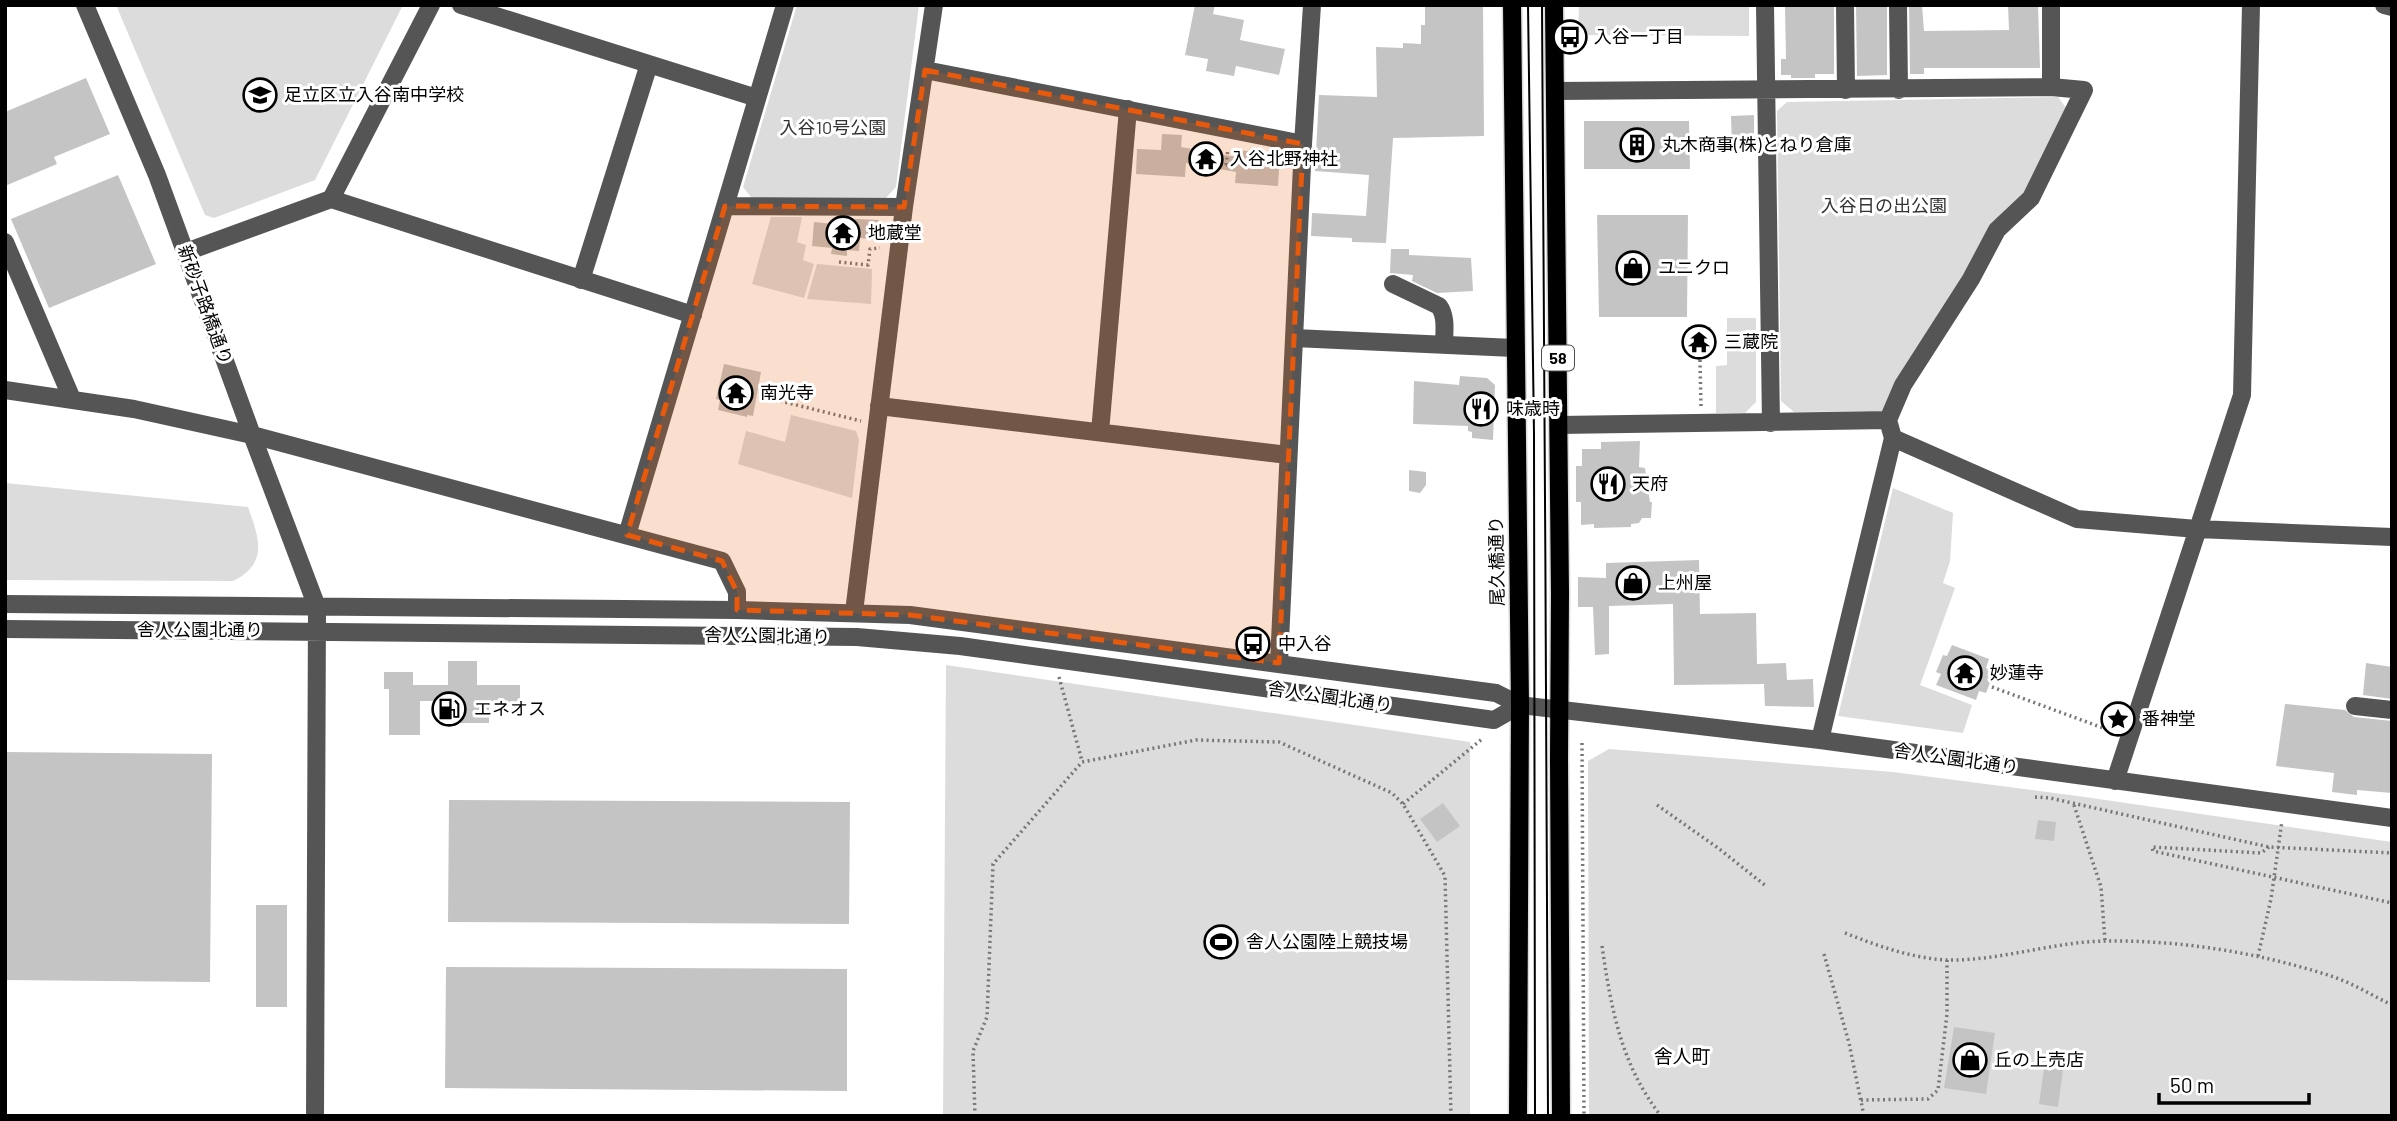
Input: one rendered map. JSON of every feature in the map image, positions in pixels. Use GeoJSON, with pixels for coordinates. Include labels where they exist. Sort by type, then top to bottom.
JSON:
{"type":"FeatureCollection","features":[{"type":"Feature","properties":{"kind":"main road","name":"尾久橋通り"},"geometry":{"type":"LineString","coordinates":[[1512,5],[1520,705],[1518,1116]]}},
{"type":"Feature","properties":{"kind":"main road","name":"58"},"geometry":{"type":"LineString","coordinates":[[1554,5],[1559,425],[1561,1116]]}},
{"type":"Feature","properties":{"kind":"street","name":"新砂子路橋通り"},"geometry":{"type":"LineString","coordinates":[[85,5],[117,77],[186,251],[251,435],[317,607]]}},
{"type":"Feature","properties":{"kind":"street"},"geometry":{"type":"LineString","coordinates":[[331,199],[431,5]]}},
{"type":"Feature","properties":{"kind":"street"},"geometry":{"type":"LineString","coordinates":[[461,5],[757,98]]}},
{"type":"Feature","properties":{"kind":"street"},"geometry":{"type":"LineString","coordinates":[[627,535],[785,5]]}},
{"type":"Feature","properties":{"kind":"street"},"geometry":{"type":"LineString","coordinates":[[854,612],[904,207],[934,5]]}},
{"type":"Feature","properties":{"kind":"street"},"geometry":{"type":"LineString","coordinates":[[1279,663],[1312,5]]}},
{"type":"Feature","properties":{"kind":"street"},"geometry":{"type":"LineString","coordinates":[[1765,5],[1771,422]]}},
{"type":"Feature","properties":{"kind":"street"},"geometry":{"type":"LineString","coordinates":[[1845,5],[1846,90]]}},
{"type":"Feature","properties":{"kind":"street"},"geometry":{"type":"LineString","coordinates":[[1898,5],[1899,90]]}},
{"type":"Feature","properties":{"kind":"street"},"geometry":{"type":"LineString","coordinates":[[2051,5],[2051,87]]}},
{"type":"Feature","properties":{"kind":"street"},"geometry":{"type":"LineString","coordinates":[[2115,780],[2242,395],[2251,5]]}},
{"type":"Feature","properties":{"kind":"street"},"geometry":{"type":"LineString","coordinates":[[2384,5],[2392,7]]}},
{"type":"Feature","properties":{"kind":"street"},"geometry":{"type":"LineString","coordinates":[[580,280],[649,64]]}},
{"type":"Feature","properties":{"kind":"street"},"geometry":{"type":"LineString","coordinates":[[925,70],[1303,144]]}},
{"type":"Feature","properties":{"kind":"street"},"geometry":{"type":"LineString","coordinates":[[1555,91],[2051,87],[2084,90],[2031,198],[1997,230],[1971,279],[1903,385],[1888,420],[1893,438],[1821,740]]}},
{"type":"Feature","properties":{"kind":"street"},"geometry":{"type":"LineString","coordinates":[[1100,432],[1128,109]]}},
{"type":"Feature","properties":{"kind":"street"},"geometry":{"type":"LineString","coordinates":[[186,251],[331,199],[692,316]]}},
{"type":"Feature","properties":{"kind":"street"},"geometry":{"type":"LineString","coordinates":[[725,206],[904,207]]}},
{"type":"Feature","properties":{"kind":"street"},"geometry":{"type":"LineString","coordinates":[[5,242],[72,400]]}},
{"type":"Feature","properties":{"kind":"street"},"geometry":{"type":"LineString","coordinates":[[1393,284],[1438,306],[1445,325],[1444,345]]}},
{"type":"Feature","properties":{"kind":"street"},"geometry":{"type":"LineString","coordinates":[[1294,338],[1514,348]]}},
{"type":"Feature","properties":{"kind":"street"},"geometry":{"type":"LineString","coordinates":[[5,390],[134,410],[251,435],[722,561],[737,592],[737,610]]}},
{"type":"Feature","properties":{"kind":"street"},"geometry":{"type":"LineString","coordinates":[[879,406],[1288,455]]}},
{"type":"Feature","properties":{"kind":"street"},"geometry":{"type":"LineString","coordinates":[[1559,425],[1888,420]]}},
{"type":"Feature","properties":{"kind":"street"},"geometry":{"type":"LineString","coordinates":[[1893,438],[2077,519],[2197,529],[2392,537]]}},
{"type":"Feature","properties":{"kind":"street","name":"舎人公園北通り"},"geometry":{"type":"LineString","coordinates":[[5,604],[737,610],[910,615],[1496,693],[1520,705],[1821,740],[2392,818]]}},
{"type":"Feature","properties":{"kind":"street"},"geometry":{"type":"LineString","coordinates":[[314,1116],[317,607]]}},
{"type":"Feature","properties":{"kind":"street","name":"舎人公園北通り"},"geometry":{"type":"LineString","coordinates":[[5,629],[857,637],[974,648],[1494,720],[1520,705]]}},
{"type":"Feature","properties":{"kind":"street"},"geometry":{"type":"LineString","coordinates":[[2355,706],[2392,710]]}},
{"type":"Feature","properties":{"kind":"path"},"geometry":{"type":"LineString","coordinates":[[1214,164],[1226,165],[1230,130]]}},
{"type":"Feature","properties":{"kind":"path"},"geometry":{"type":"LineString","coordinates":[[839,262],[867,265],[870,248],[886,248]]}},
{"type":"Feature","properties":{"kind":"path"},"geometry":{"type":"LineString","coordinates":[[1700,360],[1702,422]]}},
{"type":"Feature","properties":{"kind":"path"},"geometry":{"type":"LineString","coordinates":[[764,397],[863,422]]}},
{"type":"Feature","properties":{"kind":"path"},"geometry":{"type":"LineString","coordinates":[[1059,675],[1082,762]]}},
{"type":"Feature","properties":{"kind":"path"},"geometry":{"type":"LineString","coordinates":[[1992,687],[2129,737]]}},
{"type":"Feature","properties":{"kind":"path"},"geometry":{"type":"LineString","coordinates":[[1404,804],[1482,739]]}},
{"type":"Feature","properties":{"kind":"path"},"geometry":{"type":"LineString","coordinates":[[975,1116],[973,1051],[987,1017],[993,864],[1082,762],[1196,740],[1279,742],[1392,793],[1404,804],[1445,876],[1451,1116]]}},
{"type":"Feature","properties":{"kind":"path"},"geometry":{"type":"LineString","coordinates":[[1583,743],[1584,1116]]}},
{"type":"Feature","properties":{"kind":"path"},"geometry":{"type":"LineString","coordinates":[[2050,798],[2051,789]]}},
{"type":"Feature","properties":{"kind":"path"},"geometry":{"type":"LineString","coordinates":[[2035,797],[2050,798],[2269,847],[2392,853]]}},
{"type":"Feature","properties":{"kind":"path"},"geometry":{"type":"LineString","coordinates":[[1657,805],[1766,886]]}},
{"type":"Feature","properties":{"kind":"path"},"geometry":{"type":"LineString","coordinates":[[2074,805],[2101,887],[2105,941]]}},
{"type":"Feature","properties":{"kind":"path"},"geometry":{"type":"LineString","coordinates":[[2258,956],[2274,877],[2281,824]]}},
{"type":"Feature","properties":{"kind":"path"},"geometry":{"type":"LineString","coordinates":[[2269,847],[2261,853],[2152,847],[2153,851],[2392,903]]}},
{"type":"Feature","properties":{"kind":"path"},"geometry":{"type":"LineString","coordinates":[[1845,933],[1892,952],[1947,960],[1998,956],[2056,944],[2105,941],[2176,943],[2258,956],[2336,978],[2392,1005]]}},
{"type":"Feature","properties":{"kind":"path"},"geometry":{"type":"LineString","coordinates":[[1602,946],[1611,1006],[1627,1058],[1644,1095],[1661,1116]]}},
{"type":"Feature","properties":{"kind":"path"},"geometry":{"type":"LineString","coordinates":[[1824,954],[1849,1043],[1864,1116]]}},
{"type":"Feature","properties":{"kind":"path"},"geometry":{"type":"LineString","coordinates":[[1861,1100],[1928,1099],[1938,1090],[1947,1014],[1947,960]]}},
{"type":"Feature","properties":{"kind":"highlighted area"},"geometry":{"type":"Polygon","coordinates":[[[925,70],[1303,144],[1279,663],[910,615],[737,610],[737,592],[722,561],[627,535],[725,206],[904,207],[925,70]]]}},
{"type":"Feature","properties":{"kind":"green space","name":"足立区立入谷南中学校"},"geometry":{"type":"Polygon","coordinates":[[[116,5],[403,5],[315,180],[214,218],[205,215],[116,5]]]}},
{"type":"Feature","properties":{"kind":"green space","name":"入谷10号公園"},"geometry":{"type":"Polygon","coordinates":[[[797,5],[919,5],[896,187],[886,198],[753,200],[743,187],[797,5]]]}},
{"type":"Feature","properties":{"kind":"green space"},"geometry":{"type":"Polygon","coordinates":[[[1579,5],[1749,5],[1749,36],[1578,35],[1579,5]]]}},
{"type":"Feature","properties":{"kind":"green space","name":"入谷日の出公園"},"geometry":{"type":"Polygon","coordinates":[[[2058,97],[2067,109],[2028,191],[1893,404],[1882,411],[1794,412],[1781,401],[1777,111],[1787,102],[2058,97]]]}},
{"type":"Feature","properties":{"kind":"green space"},"geometry":{"type":"Polygon","coordinates":[[[771,217],[802,217],[797,242],[806,245],[803,260],[814,264],[804,298],[752,284],[771,217]]]}},
{"type":"Feature","properties":{"kind":"green space"},"geometry":{"type":"Polygon","coordinates":[[[817,264],[872,269],[871,304],[807,299],[817,264]]]}},
{"type":"Feature","properties":{"kind":"green space"},"geometry":{"type":"Polygon","coordinates":[[[1727,318],[1756,318],[1756,402],[1745,413],[1716,413],[1716,366],[1727,365],[1727,318]]]}},
{"type":"Feature","properties":{"kind":"green space"},"geometry":{"type":"Polygon","coordinates":[[[791,415],[856,431],[859,440],[852,498],[738,464],[746,431],[785,442],[791,415]]]}},
{"type":"Feature","properties":{"kind":"green space"},"geometry":{"type":"Polygon","coordinates":[[[5,483],[248,507],[258,539],[256,558],[244,574],[233,581],[5,580],[5,483]]]}},
{"type":"Feature","properties":{"kind":"green space"},"geometry":{"type":"Polygon","coordinates":[[[1893,488],[1953,513],[1950,561],[1943,583],[1955,588],[1920,685],[1972,705],[1963,733],[1838,716],[1893,488]]]}},
{"type":"Feature","properties":{"kind":"green space","name":"舎人公園陸上競技場"},"geometry":{"type":"Polygon","coordinates":[[[946,665],[1470,742],[1470,1116],[943,1116],[946,665]]]}},
{"type":"Feature","properties":{"kind":"green space"},"geometry":{"type":"Polygon","coordinates":[[[1609,749],[1893,772],[2392,842],[2392,1116],[1589,1116],[1588,761],[1609,749]]]}},
{"type":"Feature","properties":{"kind":"building"},"geometry":{"type":"Polygon","coordinates":[[[1195,5],[1215,5],[1213,14],[1244,20],[1240,40],[1285,49],[1279,75],[1236,66],[1234,76],[1206,71],[1208,59],[1185,55],[1195,5]]]}},
{"type":"Feature","properties":{"kind":"building"},"geometry":{"type":"Polygon","coordinates":[[[1425,5],[1483,5],[1484,136],[1393,138],[1386,243],[1352,242],[1352,238],[1311,236],[1312,213],[1366,216],[1369,175],[1315,171],[1319,95],[1377,97],[1376,47],[1403,48],[1403,43],[1421,44],[1425,5]]]}},
{"type":"Feature","properties":{"kind":"building"},"geometry":{"type":"Polygon","coordinates":[[[1834,5],[1834,74],[1815,74],[1815,78],[1791,78],[1791,75],[1781,75],[1781,59],[1786,59],[1785,7],[1834,5]]]}},
{"type":"Feature","properties":{"kind":"building"},"geometry":{"type":"Polygon","coordinates":[[[1856,5],[1887,5],[1887,75],[1857,76],[1856,5]]]}},
{"type":"Feature","properties":{"kind":"building"},"geometry":{"type":"Polygon","coordinates":[[[1909,5],[1922,5],[1924,31],[2009,30],[2008,5],[2038,5],[2040,68],[1924,68],[1924,74],[1910,74],[1909,5]]]}},
{"type":"Feature","properties":{"kind":"building"},"geometry":{"type":"Polygon","coordinates":[[[86,78],[110,134],[54,157],[57,164],[5,186],[5,112],[86,78]]]}},
{"type":"Feature","properties":{"kind":"building"},"geometry":{"type":"Polygon","coordinates":[[[1754,115],[1754,146],[1732,147],[1731,116],[1754,115]]]}},
{"type":"Feature","properties":{"kind":"building","name":"丸木商事(株)とねり倉庫"},"geometry":{"type":"Polygon","coordinates":[[[1584,121],[1689,121],[1690,169],[1584,169],[1584,121]]]}},
{"type":"Feature","properties":{"kind":"building"},"geometry":{"type":"Polygon","coordinates":[[[1162,134],[1182,135],[1181,147],[1237,157],[1237,150],[1280,154],[1278,186],[1235,183],[1236,172],[1186,163],[1185,177],[1136,174],[1137,149],[1161,150],[1162,134]]]}},
{"type":"Feature","properties":{"kind":"building"},"geometry":{"type":"Polygon","coordinates":[[[118,175],[156,264],[49,308],[11,219],[118,175]]]}},
{"type":"Feature","properties":{"kind":"building"},"geometry":{"type":"Polygon","coordinates":[[[1597,215],[1688,215],[1687,317],[1599,317],[1597,215]]]}},
{"type":"Feature","properties":{"kind":"building"},"geometry":{"type":"Polygon","coordinates":[[[835,218],[879,220],[877,240],[860,238],[859,251],[847,250],[847,256],[831,254],[832,248],[812,246],[814,222],[834,224],[835,218]]]}},
{"type":"Feature","properties":{"kind":"building"},"geometry":{"type":"Polygon","coordinates":[[[1391,249],[1409,249],[1409,255],[1471,258],[1473,291],[1437,293],[1412,281],[1413,275],[1390,273],[1391,249]]]}},
{"type":"Feature","properties":{"kind":"building"},"geometry":{"type":"Polygon","coordinates":[[[1688,327],[1711,327],[1712,355],[1688,355],[1688,327]]]}},
{"type":"Feature","properties":{"kind":"building"},"geometry":{"type":"Polygon","coordinates":[[[724,364],[761,372],[753,416],[718,410],[720,400],[716,399],[724,364]]]}},
{"type":"Feature","properties":{"kind":"building"},"geometry":{"type":"Polygon","coordinates":[[[1460,376],[1487,378],[1495,385],[1493,440],[1472,438],[1468,426],[1413,424],[1414,381],[1459,385],[1460,376]]]}},
{"type":"Feature","properties":{"kind":"building"},"geometry":{"type":"Polygon","coordinates":[[[1640,441],[1639,467],[1645,468],[1652,502],[1651,518],[1642,518],[1639,523],[1631,524],[1631,527],[1594,528],[1594,524],[1581,525],[1581,502],[1576,502],[1576,466],[1582,466],[1582,449],[1601,449],[1601,442],[1640,441]]]}},
{"type":"Feature","properties":{"kind":"building"},"geometry":{"type":"Polygon","coordinates":[[[1409,470],[1426,472],[1426,485],[1420,493],[1409,491],[1409,470]]]}},
{"type":"Feature","properties":{"kind":"building"},"geometry":{"type":"Polygon","coordinates":[[[1699,560],[1700,614],[1756,613],[1757,664],[1786,663],[1787,680],[1813,679],[1814,707],[1765,706],[1764,684],[1674,685],[1673,604],[1609,606],[1609,654],[1595,655],[1593,607],[1578,607],[1578,577],[1606,578],[1606,563],[1699,560]]]}},
{"type":"Feature","properties":{"kind":"building"},"geometry":{"type":"Polygon","coordinates":[[[1952,645],[1989,659],[1986,668],[1994,672],[1986,693],[1979,691],[1976,700],[1936,685],[1941,674],[1936,672],[1943,655],[1947,656],[1952,645]]]}},
{"type":"Feature","properties":{"kind":"building"},"geometry":{"type":"Polygon","coordinates":[[[448,661],[477,661],[477,685],[520,685],[520,703],[489,702],[489,723],[459,723],[460,701],[420,701],[420,735],[389,735],[389,689],[384,689],[384,672],[413,672],[413,685],[448,685],[448,661]]]}},
{"type":"Feature","properties":{"kind":"building"},"geometry":{"type":"Polygon","coordinates":[[[2366,663],[2392,667],[2392,699],[2363,695],[2366,663]]]}},
{"type":"Feature","properties":{"kind":"building"},"geometry":{"type":"Polygon","coordinates":[[[2285,704],[2345,710],[2354,717],[2392,721],[2392,793],[2357,790],[2357,795],[2332,792],[2334,773],[2276,766],[2285,704]]]}},
{"type":"Feature","properties":{"kind":"building"},"geometry":{"type":"Polygon","coordinates":[[[5,752],[212,754],[210,982],[5,980],[5,752]]]}},
{"type":"Feature","properties":{"kind":"building"},"geometry":{"type":"Polygon","coordinates":[[[449,800],[850,802],[849,924],[448,922],[449,800]]]}},
{"type":"Feature","properties":{"kind":"building"},"geometry":{"type":"Polygon","coordinates":[[[1443,803],[1460,826],[1437,842],[1420,819],[1443,803]]]}},
{"type":"Feature","properties":{"kind":"building"},"geometry":{"type":"Polygon","coordinates":[[[2038,820],[2056,822],[2054,841],[2035,839],[2038,820]]]}},
{"type":"Feature","properties":{"kind":"building"},"geometry":{"type":"Polygon","coordinates":[[[256,905],[287,905],[287,1007],[256,1007],[256,905]]]}},
{"type":"Feature","properties":{"kind":"building"},"geometry":{"type":"Polygon","coordinates":[[[446,967],[847,969],[847,1091],[445,1088],[446,967]]]}},
{"type":"Feature","properties":{"kind":"building","name":"丘の上売店"},"geometry":{"type":"Polygon","coordinates":[[[1954,1027],[1995,1033],[1986,1094],[1944,1088],[1954,1027]]]}},
{"type":"Feature","properties":{"kind":"building"},"geometry":{"type":"Polygon","coordinates":[[[2044,1068],[2063,1070],[2058,1107],[2039,1104],[2044,1068]]]}},
{"type":"Feature","properties":{"kind":"tram line"},"geometry":{"type":"LineString","coordinates":[[1528,5],[1534,434],[1535,1116]]}},
{"type":"Feature","properties":{"kind":"tram line"},"geometry":{"type":"LineString","coordinates":[[1542,5],[1548,1116]]}},
{"type":"Feature","properties":{"kind":"place","name":"入谷一丁目"},"geometry":{"type":"Point","coordinates":[1570,37]}},
{"type":"Feature","properties":{"kind":"place","name":"足立区立入谷南中学校"},"geometry":{"type":"Point","coordinates":[260,95]}},
{"type":"Feature","properties":{"kind":"place","name":"丸木商事(株)とねり倉庫"},"geometry":{"type":"Point","coordinates":[1637,145]}},
{"type":"Feature","properties":{"kind":"place","name":"入谷北野神社"},"geometry":{"type":"Point","coordinates":[1206,159]}},
{"type":"Feature","properties":{"kind":"place","name":"地蔵堂"},"geometry":{"type":"Point","coordinates":[843,233]}},
{"type":"Feature","properties":{"kind":"place","name":"ユニクロ"},"geometry":{"type":"Point","coordinates":[1633,268]}},
{"type":"Feature","properties":{"kind":"place","name":"三蔵院"},"geometry":{"type":"Point","coordinates":[1699,342]}},
{"type":"Feature","properties":{"kind":"place","name":"南光寺"},"geometry":{"type":"Point","coordinates":[736,393]}},
{"type":"Feature","properties":{"kind":"place","name":"味歳時"},"geometry":{"type":"Point","coordinates":[1481,409]}},
{"type":"Feature","properties":{"kind":"place","name":"天府"},"geometry":{"type":"Point","coordinates":[1608,484]}},
{"type":"Feature","properties":{"kind":"place","name":"上州屋"},"geometry":{"type":"Point","coordinates":[1633,583]}},
{"type":"Feature","properties":{"kind":"place","name":"中入谷"},"geometry":{"type":"Point","coordinates":[1253,644]}},
{"type":"Feature","properties":{"kind":"place","name":"妙蓮寺"},"geometry":{"type":"Point","coordinates":[1965,673]}},
{"type":"Feature","properties":{"kind":"place","name":"エネオス"},"geometry":{"type":"Point","coordinates":[449,709]}},
{"type":"Feature","properties":{"kind":"place","name":"番神堂"},"geometry":{"type":"Point","coordinates":[2118,719]}},
{"type":"Feature","properties":{"kind":"place","name":"舎人公園陸上競技場"},"geometry":{"type":"Point","coordinates":[1221,942]}},
{"type":"Feature","properties":{"kind":"place","name":"丘の上売店"},"geometry":{"type":"Point","coordinates":[1970,1060]}},
{"type":"Feature","properties":{"kind":"district","name":"舎人町"},"geometry":{"type":"Point","coordinates":[1682,1056]}}]}
